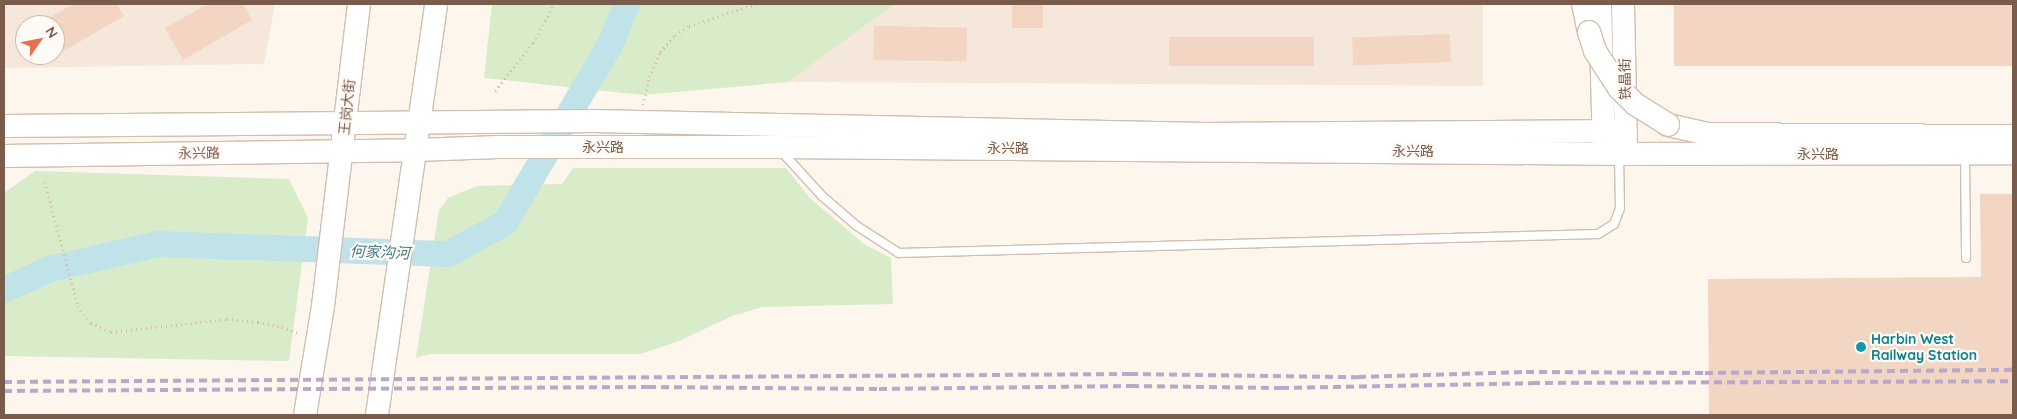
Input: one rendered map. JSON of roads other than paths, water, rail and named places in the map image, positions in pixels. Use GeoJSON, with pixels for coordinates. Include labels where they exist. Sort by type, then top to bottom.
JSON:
{"type":"FeatureCollection","features":[{"type":"Feature","properties":{"kind":"main road","name":"王岗大街"},"geometry":{"type":"LineString","coordinates":[[305,415],[323,306],[360,4]]}},
{"type":"Feature","properties":{"kind":"main road"},"geometry":{"type":"LineString","coordinates":[[377,415],[436,4]]}},
{"type":"Feature","properties":{"kind":"main road"},"geometry":{"type":"LineString","coordinates":[[1583,4],[1595,51],[1610,77],[1635,104],[1668,125],[1708,134],[2013,136]]}},
{"type":"Feature","properties":{"kind":"main road","name":"铁晶街"},"geometry":{"type":"LineString","coordinates":[[1600,4],[1616,145]]}},
{"type":"Feature","properties":{"kind":"main road","name":"铁晶街"},"geometry":{"type":"LineString","coordinates":[[1616,145],[1623,4]]}},
{"type":"Feature","properties":{"kind":"main road","name":"永兴路"},"geometry":{"type":"LineString","coordinates":[[4,126],[594,121],[2013,153]]}},
{"type":"Feature","properties":{"kind":"main road","name":"永兴路"},"geometry":{"type":"LineString","coordinates":[[4,156],[416,150],[498,147],[1616,145]]}},
{"type":"Feature","properties":{"kind":"lane"},"geometry":{"type":"LineString","coordinates":[[777,147],[829,202],[857,226],[899,253],[1598,234],[1614,224],[1620,208],[1616,145]]}},
{"type":"Feature","properties":{"kind":"lane"},"geometry":{"type":"LineString","coordinates":[[1965,153],[1966,258]]}},
{"type":"Feature","properties":{"kind":"waterway","name":"何家沟河"},"geometry":{"type":"LineString","coordinates":[[4,290],[50,269],[158,244],[448,254],[505,223],[611,43],[627,4]]}},
{"type":"Feature","properties":{"kind":"railway"},"geometry":{"type":"LineString","coordinates":[[4,382],[1130,374],[1358,377],[1526,372],[1705,373],[2013,370]]}},
{"type":"Feature","properties":{"kind":"railway"},"geometry":{"type":"LineString","coordinates":[[4,391],[648,387],[879,389],[1131,386],[1281,388],[1532,383],[2013,381]]}},
{"type":"Feature","properties":{"kind":"place","name":"Harbin West Railway Station"},"geometry":{"type":"Point","coordinates":[1861,347]}}]}
